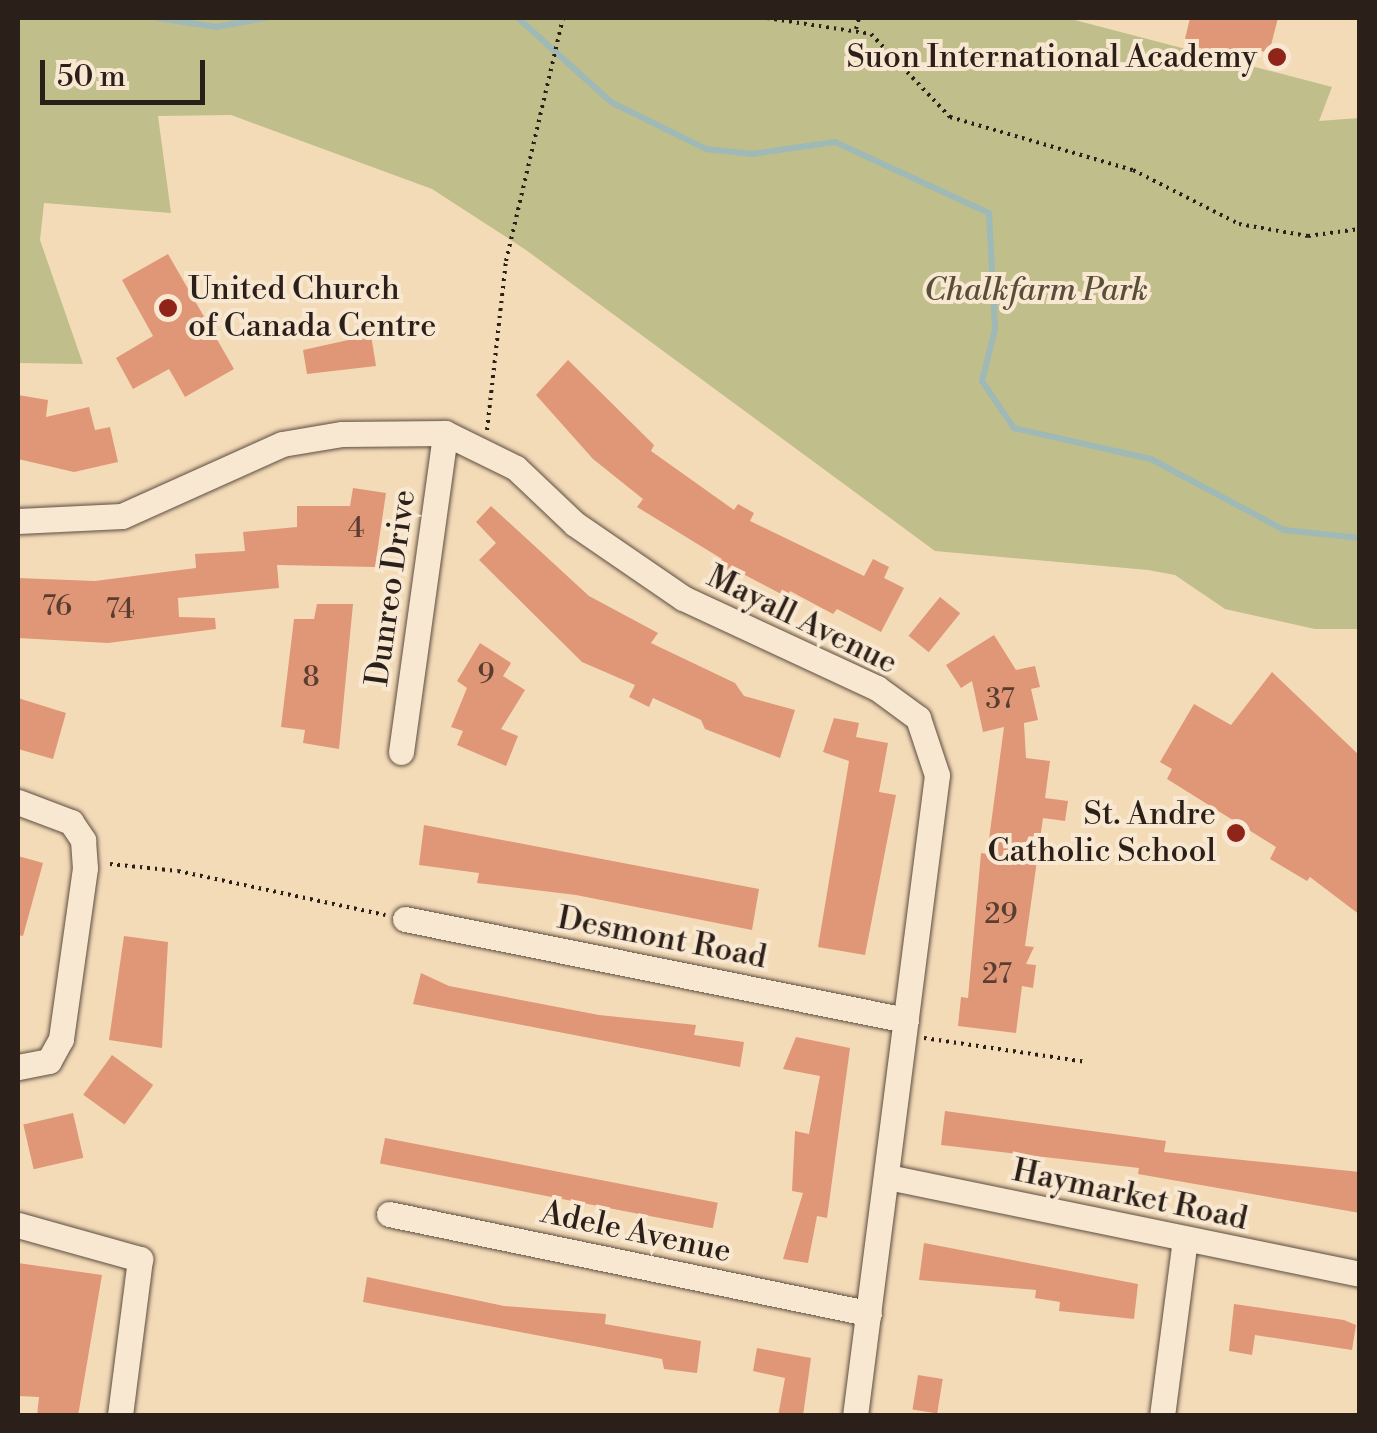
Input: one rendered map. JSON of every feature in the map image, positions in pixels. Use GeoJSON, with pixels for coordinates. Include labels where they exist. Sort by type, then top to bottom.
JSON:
{"type":"FeatureCollection","features":[{"type":"Feature","properties":{"kind":"street","name":"Mayall Avenue"},"geometry":{"type":"LineString","coordinates":[[18,520],[122,516],[282,444],[342,434],[445,432],[516,468],[575,524],[682,598],[877,688],[918,718],[937,775],[856,1416]]}},
{"type":"Feature","properties":{"kind":"street","name":"Dunreo Drive"},"geometry":{"type":"LineString","coordinates":[[401,752],[445,432]]}},
{"type":"Feature","properties":{"kind":"street"},"geometry":{"type":"LineString","coordinates":[[18,802],[70,822],[83,840],[85,868],[61,1038],[49,1061],[18,1068]]}},
{"type":"Feature","properties":{"kind":"street","name":"Desmont Road"},"geometry":{"type":"LineString","coordinates":[[404,919],[906,1027]]}},
{"type":"Feature","properties":{"kind":"street","name":"Haymarket Road"},"geometry":{"type":"LineString","coordinates":[[888,1177],[1360,1274]]}},
{"type":"Feature","properties":{"kind":"street","name":"Adele Avenue"},"geometry":{"type":"LineString","coordinates":[[389,1214],[869,1313]]}},
{"type":"Feature","properties":{"kind":"street"},"geometry":{"type":"LineString","coordinates":[[18,1225],[140,1259],[120,1416]]}},
{"type":"Feature","properties":{"kind":"street"},"geometry":{"type":"LineString","coordinates":[[1162,1416],[1185,1240]]}},
{"type":"Feature","properties":{"kind":"path"},"geometry":{"type":"LineString","coordinates":[[485,453],[506,261],[563,18]]}},
{"type":"Feature","properties":{"kind":"path"},"geometry":{"type":"LineString","coordinates":[[767,18],[856,29],[886,43],[950,117],[1133,170],[1239,224],[1274,234],[1360,228]]}},
{"type":"Feature","properties":{"kind":"path"},"geometry":{"type":"LineString","coordinates":[[856,29],[859,18]]}},
{"type":"Feature","properties":{"kind":"path"},"geometry":{"type":"LineString","coordinates":[[83,840],[108,864],[178,871],[404,919]]}},
{"type":"Feature","properties":{"kind":"path"},"geometry":{"type":"LineString","coordinates":[[906,1027],[1086,1062]]}},
{"type":"Feature","properties":{"kind":"green space","name":"Chalkfarm Park"},"geometry":{"type":"Polygon","coordinates":[[[18,18],[1067,18],[1332,87],[1319,121],[1359,118],[1359,629],[1315,629],[1225,609],[1175,575],[1148,570],[935,551],[526,250],[432,189],[231,115],[158,116],[171,213],[44,203],[40,240],[83,364],[18,363],[18,18]]]}},
{"type":"Feature","properties":{"kind":"building"},"geometry":{"type":"Polygon","coordinates":[[[1190,18],[1278,18],[1269,53],[1253,49],[1249,63],[1184,43],[1190,18]]]}},
{"type":"Feature","properties":{"kind":"building","name":"United Church of Canada Centre"},"geometry":{"type":"Polygon","coordinates":[[[168,254],[234,369],[185,397],[169,369],[133,389],[116,358],[153,336],[122,280],[168,254]]]}},
{"type":"Feature","properties":{"kind":"building"},"geometry":{"type":"Polygon","coordinates":[[[371,335],[376,366],[307,374],[303,350],[371,335]]]}},
{"type":"Feature","properties":{"kind":"building"},"geometry":{"type":"Polygon","coordinates":[[[568,360],[654,445],[651,451],[734,510],[738,504],[754,513],[750,521],[864,576],[873,559],[889,567],[884,578],[904,588],[881,632],[837,609],[833,614],[790,591],[787,597],[743,574],[740,579],[718,566],[722,559],[637,507],[643,499],[593,459],[536,395],[568,360]]]}},
{"type":"Feature","properties":{"kind":"building"},"geometry":{"type":"Polygon","coordinates":[[[18,395],[48,400],[46,417],[89,407],[95,430],[110,427],[118,462],[74,472],[18,459],[18,395]]]}},
{"type":"Feature","properties":{"kind":"building"},"geometry":{"type":"Polygon","coordinates":[[[353,488],[386,493],[375,567],[277,565],[279,588],[178,598],[179,617],[215,618],[216,629],[108,643],[18,638],[18,578],[95,581],[196,568],[195,554],[245,551],[243,532],[297,527],[297,506],[350,506],[353,488]]]}},
{"type":"Feature","properties":{"kind":"building"},"geometry":{"type":"Polygon","coordinates":[[[491,506],[589,596],[658,633],[651,643],[735,683],[744,696],[795,710],[780,758],[705,729],[701,720],[653,698],[649,707],[629,697],[635,685],[582,662],[479,560],[496,543],[476,522],[491,506]]]}},
{"type":"Feature","properties":{"kind":"building"},"geometry":{"type":"Polygon","coordinates":[[[940,597],[960,613],[929,652],[909,636],[940,597]]]}},
{"type":"Feature","properties":{"kind":"building"},"geometry":{"type":"Polygon","coordinates":[[[317,604],[353,604],[339,749],[303,743],[305,730],[281,727],[294,619],[314,619],[317,604]]]}},
{"type":"Feature","properties":{"kind":"building"},"geometry":{"type":"Polygon","coordinates":[[[994,635],[1016,670],[1035,666],[1040,687],[1031,689],[1038,720],[1024,723],[1026,758],[1050,761],[1045,798],[1068,801],[1065,821],[1043,818],[1025,946],[1034,947],[1026,964],[1036,965],[1033,988],[1022,986],[1016,1033],[958,1026],[961,997],[968,998],[981,853],[987,854],[1004,727],[983,732],[972,681],[961,688],[946,665],[994,635]]]}},
{"type":"Feature","properties":{"kind":"building"},"geometry":{"type":"Polygon","coordinates":[[[480,643],[511,663],[503,676],[525,690],[501,729],[518,736],[506,766],[457,745],[463,731],[451,727],[467,688],[457,681],[480,643]]]}},
{"type":"Feature","properties":{"kind":"building"},"geometry":{"type":"Polygon","coordinates":[[[1272,672],[1360,756],[1360,915],[1310,877],[1307,881],[1270,859],[1276,847],[1167,779],[1172,769],[1160,762],[1194,704],[1231,725],[1272,672]]]}},
{"type":"Feature","properties":{"kind":"building"},"geometry":{"type":"Polygon","coordinates":[[[18,698],[66,713],[53,759],[18,749],[18,698]]]}},
{"type":"Feature","properties":{"kind":"building"},"geometry":{"type":"Polygon","coordinates":[[[834,718],[859,723],[856,737],[888,743],[879,792],[896,795],[865,955],[818,947],[849,761],[823,752],[834,718]]]}},
{"type":"Feature","properties":{"kind":"building"},"geometry":{"type":"Polygon","coordinates":[[[424,825],[759,889],[752,930],[576,895],[477,883],[479,873],[419,865],[424,825]]]}},
{"type":"Feature","properties":{"kind":"building"},"geometry":{"type":"Polygon","coordinates":[[[18,856],[43,863],[23,936],[18,935],[18,856]]]}},
{"type":"Feature","properties":{"kind":"building"},"geometry":{"type":"Polygon","coordinates":[[[124,936],[168,942],[162,1048],[109,1040],[124,936]]]}},
{"type":"Feature","properties":{"kind":"building"},"geometry":{"type":"Polygon","coordinates":[[[421,973],[449,986],[599,1015],[696,1025],[694,1035],[744,1042],[740,1067],[413,1004],[421,973]]]}},
{"type":"Feature","properties":{"kind":"building"},"geometry":{"type":"Polygon","coordinates":[[[796,1037],[850,1048],[827,1218],[817,1216],[808,1263],[783,1259],[803,1193],[792,1191],[795,1131],[809,1134],[820,1076],[783,1069],[796,1037]]]}},
{"type":"Feature","properties":{"kind":"building"},"geometry":{"type":"Polygon","coordinates":[[[112,1055],[153,1085],[124,1125],[83,1095],[112,1055]]]}},
{"type":"Feature","properties":{"kind":"building"},"geometry":{"type":"Polygon","coordinates":[[[945,1111],[1166,1141],[1164,1152],[1360,1172],[1360,1213],[1138,1174],[1139,1168],[941,1145],[945,1111]]]}},
{"type":"Feature","properties":{"kind":"building"},"geometry":{"type":"Polygon","coordinates":[[[73,1113],[83,1158],[34,1169],[23,1124],[73,1113]]]}},
{"type":"Feature","properties":{"kind":"building"},"geometry":{"type":"Polygon","coordinates":[[[385,1138],[718,1203],[713,1228],[380,1164],[385,1138]]]}},
{"type":"Feature","properties":{"kind":"building"},"geometry":{"type":"Polygon","coordinates":[[[924,1243],[1138,1284],[1134,1319],[1059,1311],[1060,1302],[1035,1298],[1036,1290],[919,1280],[924,1243]]]}},
{"type":"Feature","properties":{"kind":"building"},"geometry":{"type":"Polygon","coordinates":[[[18,1263],[102,1275],[78,1416],[37,1416],[39,1397],[18,1396],[18,1263]]]}},
{"type":"Feature","properties":{"kind":"building"},"geometry":{"type":"Polygon","coordinates":[[[367,1277],[504,1306],[606,1314],[605,1324],[701,1341],[697,1373],[664,1369],[662,1359],[363,1302],[367,1277]]]}},
{"type":"Feature","properties":{"kind":"building"},"geometry":{"type":"Polygon","coordinates":[[[1234,1304],[1344,1320],[1356,1325],[1352,1350],[1255,1335],[1252,1355],[1229,1351],[1234,1304]]]}},
{"type":"Feature","properties":{"kind":"building"},"geometry":{"type":"Polygon","coordinates":[[[757,1348],[811,1358],[803,1416],[778,1416],[785,1378],[753,1371],[757,1348]]]}},
{"type":"Feature","properties":{"kind":"building"},"geometry":{"type":"Polygon","coordinates":[[[918,1375],[943,1379],[937,1413],[913,1410],[918,1375]]]}},
{"type":"Feature","properties":{"kind":"waterway"},"geometry":{"type":"LineString","coordinates":[[158,18],[216,27],[265,18]]}},
{"type":"Feature","properties":{"kind":"waterway"},"geometry":{"type":"LineString","coordinates":[[518,18],[611,102],[706,149],[752,154],[835,142],[989,213],[995,329],[982,381],[1014,428],[1151,459],[1284,530],[1360,538]]}},
{"type":"Feature","properties":{"kind":"place","name":"Suon International Academy"},"geometry":{"type":"Point","coordinates":[1277,57]}},
{"type":"Feature","properties":{"kind":"place","name":"United Church of Canada Centre"},"geometry":{"type":"Point","coordinates":[168,308]}},
{"type":"Feature","properties":{"kind":"place","name":"St. Andre Catholic School"},"geometry":{"type":"Point","coordinates":[1236,833]}}]}
